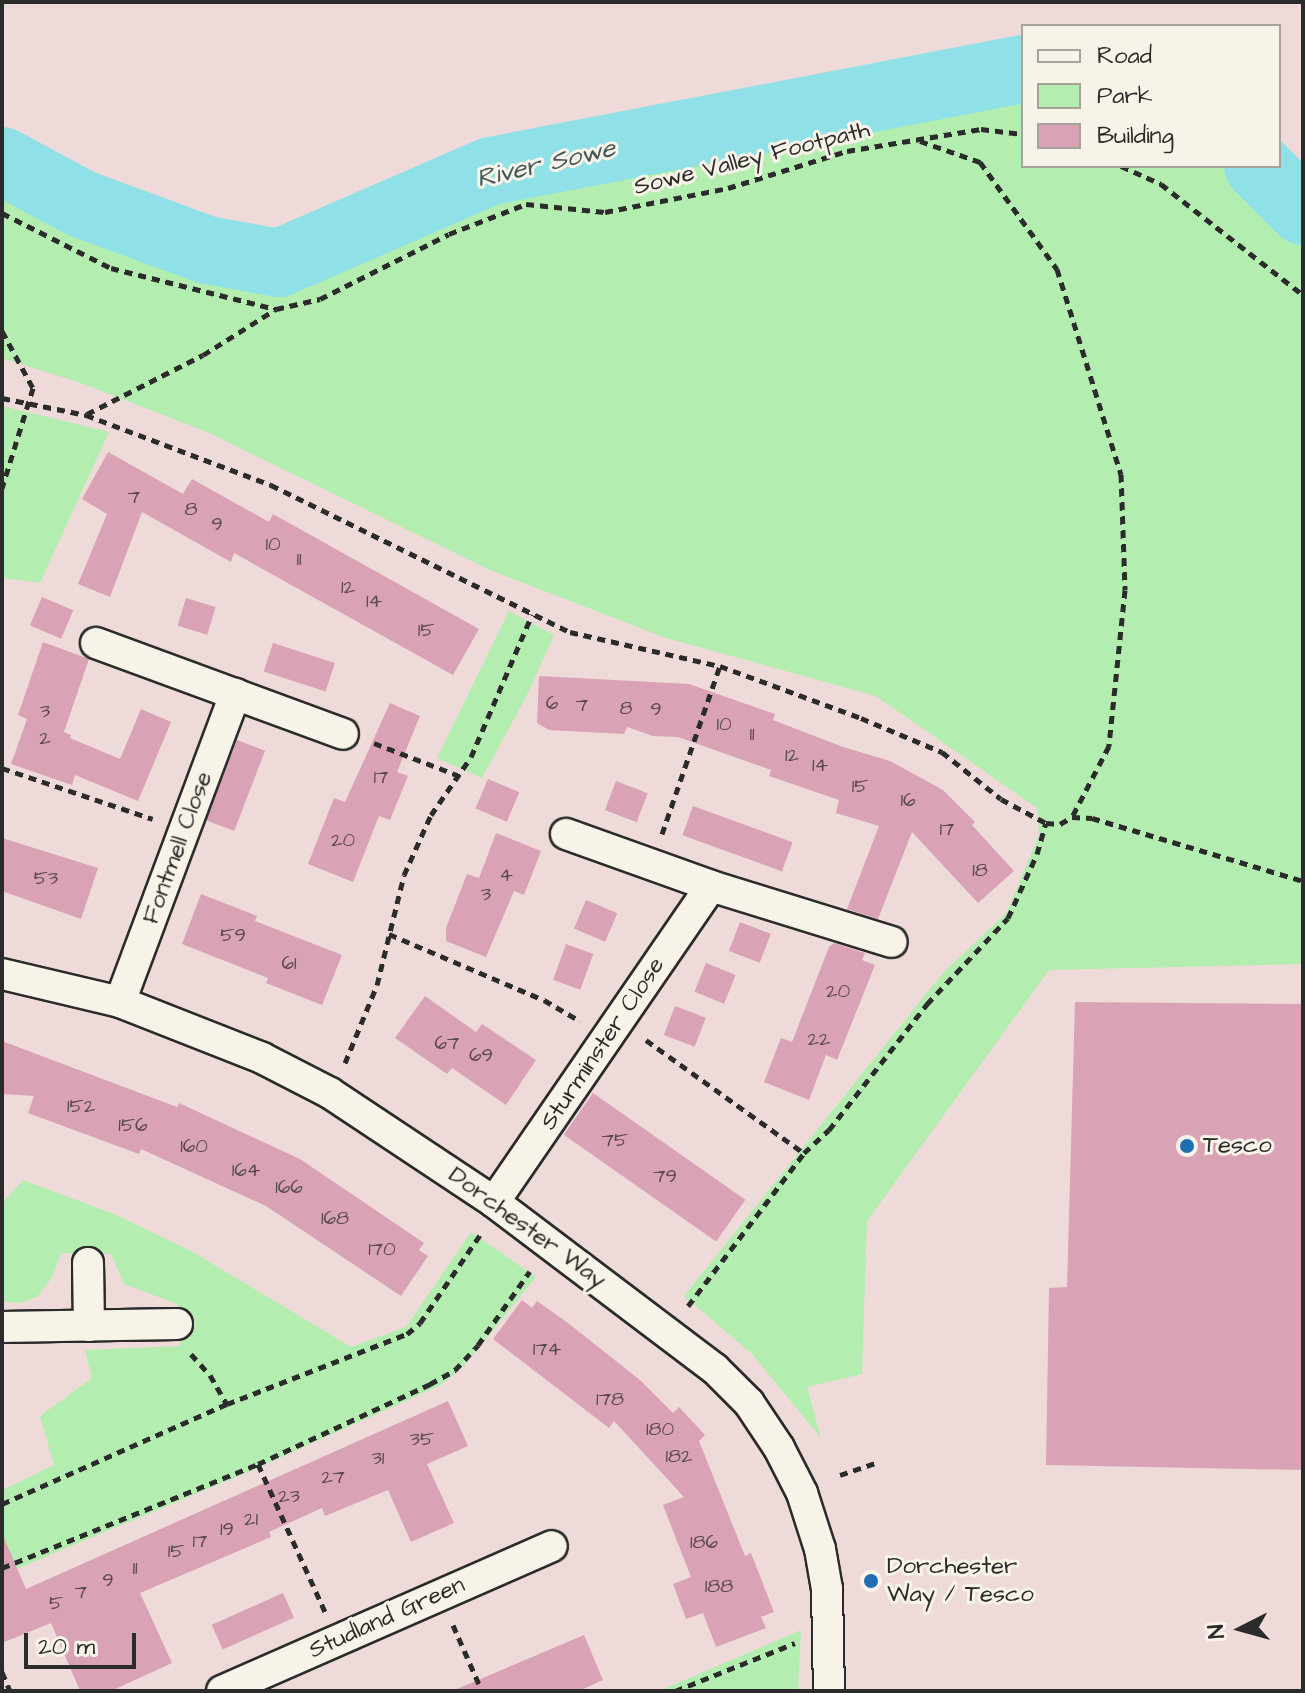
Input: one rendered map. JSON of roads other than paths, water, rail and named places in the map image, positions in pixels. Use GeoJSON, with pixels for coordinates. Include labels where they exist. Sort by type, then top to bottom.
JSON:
{"type":"FeatureCollection","features":[{"type":"Feature","properties":{"kind":"street"},"geometry":{"type":"LineString","coordinates":[[96,643],[343,734]]}},
{"type":"Feature","properties":{"kind":"street","name":"Fontmell Close"},"geometry":{"type":"LineString","coordinates":[[120,1002],[235,694]]}},
{"type":"Feature","properties":{"kind":"street"},"geometry":{"type":"LineString","coordinates":[[566,834],[711,886],[892,942]]}},
{"type":"Feature","properties":{"kind":"street","name":"Sturminster Close"},"geometry":{"type":"LineString","coordinates":[[494,1202],[711,886]]}},
{"type":"Feature","properties":{"kind":"street","name":"Dorchester Way"},"geometry":{"type":"LineString","coordinates":[[2,974],[120,1002],[262,1058],[330,1093],[494,1202],[715,1369],[749,1403],[779,1448],[802,1493],[820,1549],[827,1589],[829,1691]]}},
{"type":"Feature","properties":{"kind":"street"},"geometry":{"type":"LineString","coordinates":[[88,1263],[89,1326]]}},
{"type":"Feature","properties":{"kind":"street"},"geometry":{"type":"LineString","coordinates":[[2,1327],[177,1324]]}},
{"type":"Feature","properties":{"kind":"street","name":"Studland Green"},"geometry":{"type":"LineString","coordinates":[[222,1691],[552,1546]]}},
{"type":"Feature","properties":{"kind":"waterway","name":"River Sowe"},"geometry":{"type":"LineString","coordinates":[[2,161],[82,204],[207,250],[279,263],[491,171],[1021,69]]}},
{"type":"Feature","properties":{"kind":"waterway","name":"River Sowe"},"geometry":{"type":"LineString","coordinates":[[1260,168],[1303,211]]}},
{"type":"Feature","properties":{"kind":"place","name":"Tesco"},"geometry":{"type":"Point","coordinates":[1187,1146]}},
{"type":"Feature","properties":{"kind":"place","name":"Dorchester Way / Tesco"},"geometry":{"type":"Point","coordinates":[871,1581]}}]}
